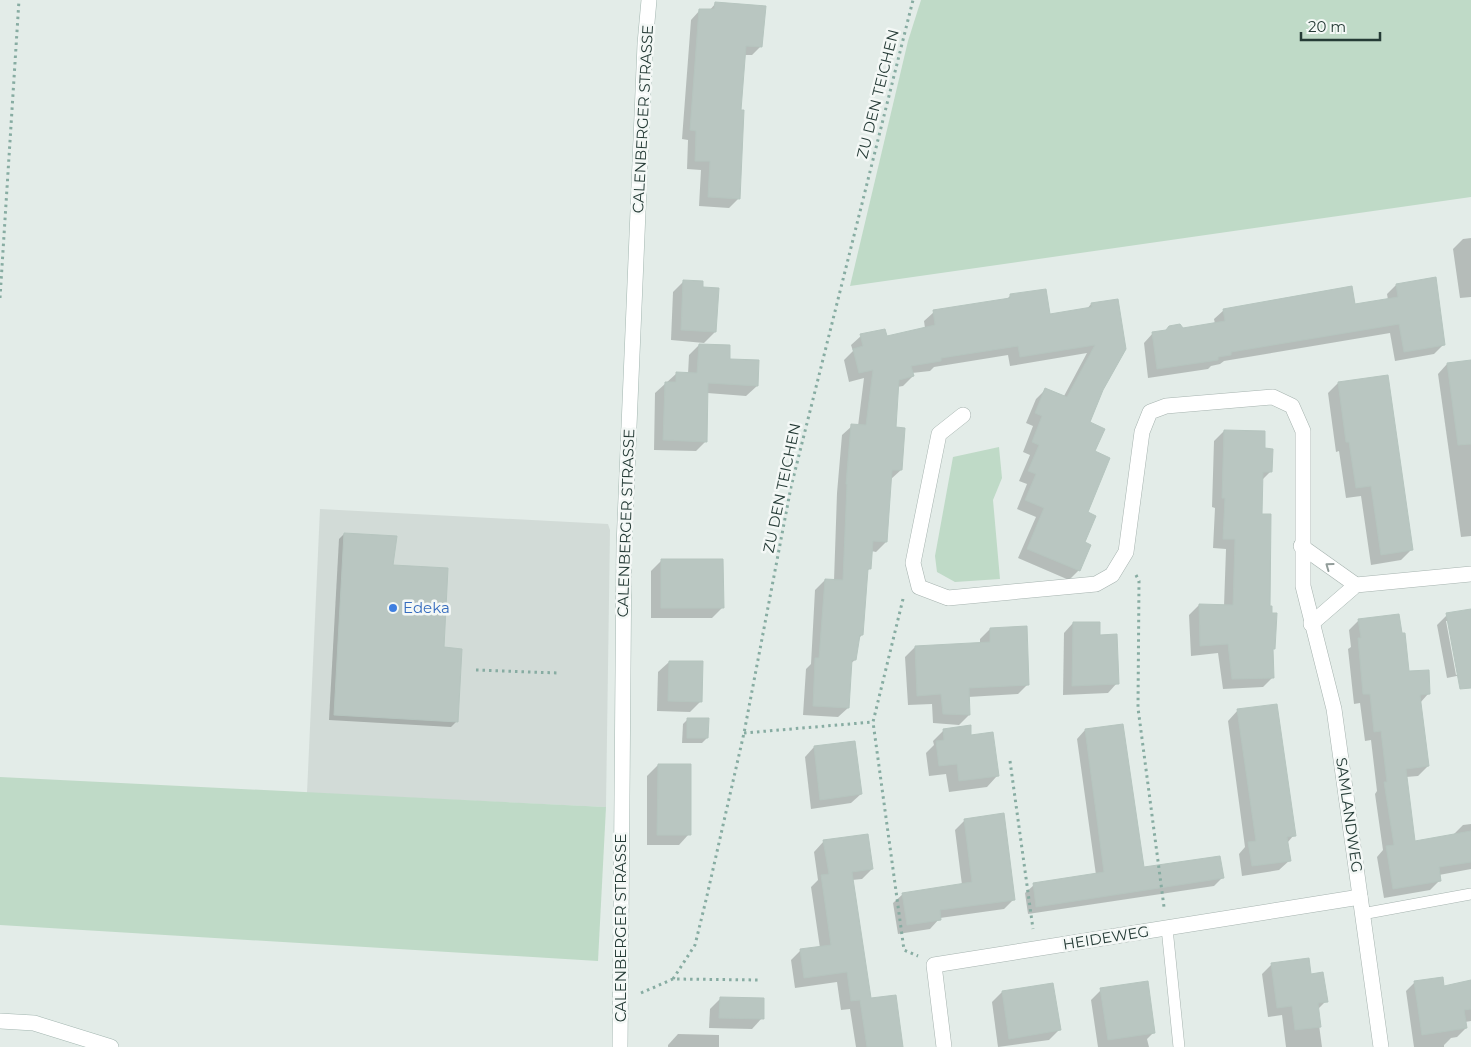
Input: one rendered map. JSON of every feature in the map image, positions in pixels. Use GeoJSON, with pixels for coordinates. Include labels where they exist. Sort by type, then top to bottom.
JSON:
{"type":"FeatureCollection","features":[{"type":"Feature","properties":{"kind":"street","name":"CALENBERGER STRASSE"},"geometry":{"type":"LineString","coordinates":[[620,1047],[624,546],[645,44],[649,0]]}},
{"type":"Feature","properties":{"kind":"street","name":"SAMLANDWEG"},"geometry":{"type":"LineString","coordinates":[[1126,552],[1142,432],[1150,412],[1166,406],[1273,398],[1292,406],[1302,431],[1301,546],[1303,586],[1311,624],[1334,709],[1380,1047]]}},
{"type":"Feature","properties":{"kind":"street"},"geometry":{"type":"LineString","coordinates":[[963,415],[939,434],[913,563],[919,587],[948,598],[1096,584],[1112,575],[1126,552]]}},
{"type":"Feature","properties":{"kind":"street"},"geometry":{"type":"LineString","coordinates":[[1301,546],[1356,585]]}},
{"type":"Feature","properties":{"kind":"street"},"geometry":{"type":"LineString","coordinates":[[1311,624],[1356,585],[1471,574]]}},
{"type":"Feature","properties":{"kind":"street","name":"HEIDEWEG"},"geometry":{"type":"LineString","coordinates":[[934,965],[1360,897]]}},
{"type":"Feature","properties":{"kind":"street"},"geometry":{"type":"LineString","coordinates":[[934,965],[944,1047]]}},
{"type":"Feature","properties":{"kind":"street"},"geometry":{"type":"LineString","coordinates":[[0,1020],[34,1023],[111,1047]]}},
{"type":"Feature","properties":{"kind":"lane"},"geometry":{"type":"LineString","coordinates":[[1362,914],[1471,894]]}},
{"type":"Feature","properties":{"kind":"lane"},"geometry":{"type":"LineString","coordinates":[[1167,928],[1179,1047]]}},
{"type":"Feature","properties":{"kind":"path"},"geometry":{"type":"LineString","coordinates":[[0,298],[19,0]]}},
{"type":"Feature","properties":{"kind":"path","name":"ZU DEN TEICHEN"},"geometry":{"type":"LineString","coordinates":[[673,978],[695,945],[744,733],[791,487],[913,0]]}},
{"type":"Feature","properties":{"kind":"path"},"geometry":{"type":"LineString","coordinates":[[1126,552],[1139,581],[1138,708],[1167,928]]}},
{"type":"Feature","properties":{"kind":"path"},"geometry":{"type":"LineString","coordinates":[[919,587],[902,599],[873,722],[904,950],[934,965]]}},
{"type":"Feature","properties":{"kind":"path"},"geometry":{"type":"LineString","coordinates":[[476,670],[558,673]]}},
{"type":"Feature","properties":{"kind":"path"},"geometry":{"type":"LineString","coordinates":[[744,733],[873,722]]}},
{"type":"Feature","properties":{"kind":"path"},"geometry":{"type":"LineString","coordinates":[[1010,761],[1035,948]]}},
{"type":"Feature","properties":{"kind":"path"},"geometry":{"type":"LineString","coordinates":[[621,997],[638,995],[673,978],[761,980]]}},
{"type":"Feature","properties":{"kind":"shaded area"},"geometry":{"type":"Polygon","coordinates":[[[320,509],[608,524],[610,530],[606,807],[307,793],[320,509]]]}},
{"type":"Feature","properties":{"kind":"green space"},"geometry":{"type":"Polygon","coordinates":[[[921,0],[1471,0],[1471,197],[850,286],[908,41],[921,0]]]}},
{"type":"Feature","properties":{"kind":"green space"},"geometry":{"type":"Polygon","coordinates":[[[999,447],[1002,478],[993,500],[1000,579],[955,582],[937,572],[935,556],[953,457],[999,447]]]}},
{"type":"Feature","properties":{"kind":"green space"},"geometry":{"type":"Polygon","coordinates":[[[0,777],[606,807],[598,961],[0,925],[0,777]]]}},
{"type":"Feature","properties":{"kind":"building"},"geometry":{"type":"Polygon","coordinates":[[[715,2],[766,6],[762,47],[746,46],[741,110],[744,110],[740,199],[708,197],[710,161],[695,161],[696,131],[690,130],[699,9],[714,9],[715,2]]]}},
{"type":"Feature","properties":{"kind":"building"},"geometry":{"type":"Polygon","coordinates":[[[1436,277],[1445,345],[1404,352],[1399,324],[1231,352],[1231,355],[1218,357],[1218,360],[1157,369],[1152,332],[1166,330],[1169,326],[1180,324],[1183,328],[1225,321],[1223,309],[1352,286],[1355,304],[1398,297],[1396,284],[1436,277]]]}},
{"type":"Feature","properties":{"kind":"building"},"geometry":{"type":"Polygon","coordinates":[[[683,280],[703,281],[703,287],[719,288],[716,332],[681,330],[683,280]]]}},
{"type":"Feature","properties":{"kind":"building"},"geometry":{"type":"Polygon","coordinates":[[[1046,289],[1050,314],[1092,307],[1091,303],[1118,299],[1126,349],[1103,390],[1090,422],[1105,429],[1095,451],[1110,458],[1088,512],[1096,516],[1085,542],[1091,545],[1080,571],[1027,549],[1044,508],[1025,500],[1036,474],[1028,471],[1039,445],[1032,442],[1042,416],[1035,413],[1045,388],[1067,397],[1095,345],[1020,357],[1018,346],[941,358],[941,361],[911,366],[914,376],[899,380],[896,427],[905,428],[902,470],[892,470],[887,542],[873,541],[871,569],[868,569],[863,635],[860,635],[856,660],[852,660],[849,708],[813,706],[815,658],[819,658],[825,579],[843,580],[846,484],[851,424],[866,425],[873,370],[859,373],[853,349],[863,346],[860,334],[885,329],[887,336],[935,325],[933,310],[1010,298],[1010,294],[1046,289]]]}},
{"type":"Feature","properties":{"kind":"building"},"geometry":{"type":"Polygon","coordinates":[[[699,344],[730,345],[730,359],[759,360],[758,386],[708,383],[707,442],[663,440],[665,382],[676,382],[676,372],[697,373],[699,344]]]}},
{"type":"Feature","properties":{"kind":"building"},"geometry":{"type":"Polygon","coordinates":[[[1471,360],[1471,444],[1458,445],[1447,363],[1471,360]]]}},
{"type":"Feature","properties":{"kind":"building"},"geometry":{"type":"Polygon","coordinates":[[[1388,375],[1413,550],[1381,555],[1371,486],[1356,488],[1349,442],[1346,442],[1338,382],[1388,375]]]}},
{"type":"Feature","properties":{"kind":"building"},"geometry":{"type":"Polygon","coordinates":[[[1224,430],[1265,431],[1265,448],[1273,449],[1272,472],[1263,472],[1262,514],[1271,514],[1270,606],[1272,606],[1272,613],[1277,613],[1275,649],[1273,649],[1274,678],[1232,679],[1228,644],[1200,646],[1199,604],[1233,605],[1235,539],[1223,539],[1225,498],[1222,498],[1224,430]]]}},
{"type":"Feature","properties":{"kind":"building","name":"Edeka"},"geometry":{"type":"Polygon","coordinates":[[[344,533],[397,536],[393,565],[448,568],[444,647],[462,649],[458,722],[334,715],[344,533]]]}},
{"type":"Feature","properties":{"kind":"building"},"geometry":{"type":"Polygon","coordinates":[[[661,559],[723,559],[724,608],[661,608],[661,559]]]}},
{"type":"Feature","properties":{"kind":"building"},"geometry":{"type":"Polygon","coordinates":[[[1471,609],[1471,688],[1460,689],[1446,613],[1471,609]]]}},
{"type":"Feature","properties":{"kind":"building"},"geometry":{"type":"Polygon","coordinates":[[[1399,614],[1402,633],[1405,633],[1409,671],[1429,670],[1430,694],[1420,695],[1429,766],[1406,769],[1415,841],[1471,831],[1471,862],[1439,867],[1441,881],[1393,889],[1386,846],[1394,845],[1384,782],[1387,782],[1381,731],[1374,732],[1370,694],[1363,694],[1358,638],[1361,638],[1358,619],[1399,614]]]}},
{"type":"Feature","properties":{"kind":"building"},"geometry":{"type":"Polygon","coordinates":[[[1073,622],[1100,622],[1100,635],[1117,634],[1119,684],[1072,686],[1073,622]]]}},
{"type":"Feature","properties":{"kind":"building"},"geometry":{"type":"Polygon","coordinates":[[[1027,626],[1029,685],[969,688],[970,715],[943,714],[941,694],[917,696],[915,646],[990,642],[990,628],[1027,626]]]}},
{"type":"Feature","properties":{"kind":"building"},"geometry":{"type":"Polygon","coordinates":[[[669,661],[703,661],[702,702],[668,701],[669,661]]]}},
{"type":"Feature","properties":{"kind":"building"},"geometry":{"type":"Polygon","coordinates":[[[1277,704],[1296,836],[1287,837],[1291,861],[1252,866],[1248,842],[1256,841],[1237,709],[1277,704]]]}},
{"type":"Feature","properties":{"kind":"building"},"geometry":{"type":"Polygon","coordinates":[[[687,718],[709,718],[708,738],[687,738],[687,718]]]}},
{"type":"Feature","properties":{"kind":"building"},"geometry":{"type":"Polygon","coordinates":[[[1123,724],[1144,867],[1220,856],[1224,878],[1036,907],[1033,883],[1104,872],[1085,729],[1123,724]]]}},
{"type":"Feature","properties":{"kind":"building"},"geometry":{"type":"Polygon","coordinates":[[[971,725],[971,735],[993,732],[999,776],[959,781],[957,764],[939,766],[936,741],[944,740],[943,729],[971,725]]]}},
{"type":"Feature","properties":{"kind":"building"},"geometry":{"type":"Polygon","coordinates":[[[855,741],[862,794],[820,800],[814,746],[855,741]]]}},
{"type":"Feature","properties":{"kind":"building"},"geometry":{"type":"Polygon","coordinates":[[[658,764],[691,764],[691,835],[657,835],[658,764]]]}},
{"type":"Feature","properties":{"kind":"building"},"geometry":{"type":"Polygon","coordinates":[[[1004,813],[1015,900],[940,910],[941,920],[907,925],[902,893],[972,882],[964,819],[1004,813]]]}},
{"type":"Feature","properties":{"kind":"building"},"geometry":{"type":"Polygon","coordinates":[[[868,834],[873,869],[852,872],[871,998],[896,995],[903,1047],[867,1047],[860,1000],[851,1001],[847,972],[804,978],[800,949],[831,945],[821,875],[829,874],[823,840],[868,834]]]}},
{"type":"Feature","properties":{"kind":"building"},"geometry":{"type":"Polygon","coordinates":[[[1309,958],[1311,974],[1323,972],[1328,1002],[1318,1003],[1321,1027],[1295,1030],[1292,1006],[1277,1008],[1271,963],[1309,958]]]}},
{"type":"Feature","properties":{"kind":"building"},"geometry":{"type":"Polygon","coordinates":[[[1443,977],[1444,986],[1471,980],[1471,1009],[1464,1010],[1467,1028],[1422,1035],[1414,981],[1443,977]]]}},
{"type":"Feature","properties":{"kind":"building"},"geometry":{"type":"Polygon","coordinates":[[[1148,981],[1155,1033],[1108,1040],[1100,988],[1148,981]]]}},
{"type":"Feature","properties":{"kind":"building"},"geometry":{"type":"Polygon","coordinates":[[[1053,983],[1061,1030],[1009,1039],[1002,991],[1053,983]]]}},
{"type":"Feature","properties":{"kind":"building"},"geometry":{"type":"Polygon","coordinates":[[[720,997],[764,998],[764,1019],[719,1018],[720,997]]]}},
{"type":"Feature","properties":{"kind":"place","name":"Edeka"},"geometry":{"type":"Point","coordinates":[393,608]}}]}
